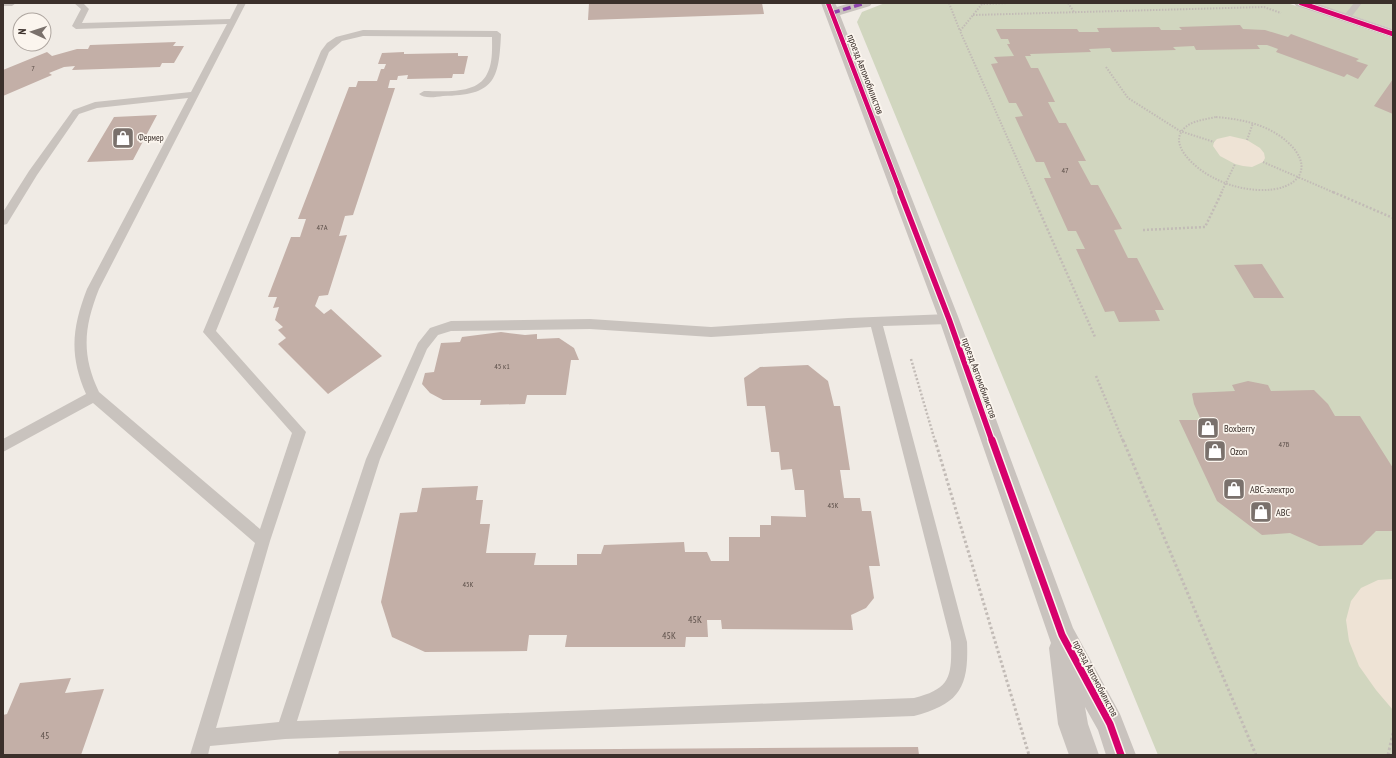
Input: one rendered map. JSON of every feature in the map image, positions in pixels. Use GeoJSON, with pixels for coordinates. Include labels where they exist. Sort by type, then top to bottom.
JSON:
{"type":"FeatureCollection","features":[{"type":"Feature","properties":{"kind":"street"},"geometry":{"type":"LineString","coordinates":[[830,8],[865,3]]}},
{"type":"Feature","properties":{"kind":"street"},"geometry":{"type":"LineString","coordinates":[[1301,3],[1393,34]]}},
{"type":"Feature","properties":{"kind":"street","name":"проезд Автомобилистов"},"geometry":{"type":"LineString","coordinates":[[830,8],[949,319],[1062,635],[1110,724],[1121,755]]}},
{"type":"Feature","properties":{"kind":"street","name":"проезд Автомобилистов"},"geometry":{"type":"LineString","coordinates":[[1062,635],[1073,724],[1084,755]]}},
{"type":"Feature","properties":{"kind":"lane"},"geometry":{"type":"LineString","coordinates":[[3,3],[12,3]]}},
{"type":"Feature","properties":{"kind":"lane"},"geometry":{"type":"LineString","coordinates":[[78,3],[85,8],[76,26],[233,20]]}},
{"type":"Feature","properties":{"kind":"lane"},"geometry":{"type":"LineString","coordinates":[[242,3],[86,305],[79,338],[80,358],[85,378],[94,396],[263,541]]}},
{"type":"Feature","properties":{"kind":"lane"},"geometry":{"type":"LineString","coordinates":[[1346,18],[1358,3]]}},
{"type":"Feature","properties":{"kind":"lane"},"geometry":{"type":"LineString","coordinates":[[199,755],[263,541],[299,432],[209,332],[325,51],[330,45],[345,37],[363,33],[497,34],[493,72],[489,80],[481,86],[469,91],[424,94]]}},
{"type":"Feature","properties":{"kind":"lane"},"geometry":{"type":"LineString","coordinates":[[3,220],[33,173],[76,112],[95,105],[195,94]]}},
{"type":"Feature","properties":{"kind":"lane"},"geometry":{"type":"LineString","coordinates":[[285,730],[373,459],[422,346],[434,331],[451,326],[590,324],[711,332],[949,319]]}},
{"type":"Feature","properties":{"kind":"lane"},"geometry":{"type":"LineString","coordinates":[[205,738],[285,730],[914,707],[936,701],[953,686],[960,665],[959,642],[876,322]]}},
{"type":"Feature","properties":{"kind":"lane"},"geometry":{"type":"LineString","coordinates":[[3,446],[94,396]]}},
{"type":"Feature","properties":{"kind":"path"},"geometry":{"type":"LineString","coordinates":[[949,3],[1095,337]]}},
{"type":"Feature","properties":{"kind":"path"},"geometry":{"type":"LineString","coordinates":[[960,31],[982,4],[1009,3]]}},
{"type":"Feature","properties":{"kind":"path"},"geometry":{"type":"LineString","coordinates":[[1068,3],[1074,12]]}},
{"type":"Feature","properties":{"kind":"path"},"geometry":{"type":"LineString","coordinates":[[973,15],[1264,7],[1286,15]]}},
{"type":"Feature","properties":{"kind":"path"},"geometry":{"type":"LineString","coordinates":[[1106,67],[1128,98],[1180,131],[1214,142]]}},
{"type":"Feature","properties":{"kind":"path"},"geometry":{"type":"LineString","coordinates":[[1200,118],[1234,118],[1253,123],[1272,131],[1288,142],[1299,155],[1303,168],[1299,178],[1288,186],[1270,190],[1248,189],[1226,183],[1207,174],[1192,164],[1182,152],[1178,141],[1180,131],[1188,124],[1200,118]]}},
{"type":"Feature","properties":{"kind":"path"},"geometry":{"type":"LineString","coordinates":[[1247,140],[1253,123]]}},
{"type":"Feature","properties":{"kind":"path"},"geometry":{"type":"LineString","coordinates":[[1263,162],[1393,218]]}},
{"type":"Feature","properties":{"kind":"path"},"geometry":{"type":"LineString","coordinates":[[1142,230],[1205,228],[1234,164]]}},
{"type":"Feature","properties":{"kind":"path"},"geometry":{"type":"LineString","coordinates":[[900,321],[1029,755]]}},
{"type":"Feature","properties":{"kind":"path"},"geometry":{"type":"LineString","coordinates":[[1096,376],[1256,755]]}},
{"type":"Feature","properties":{"kind":"path"},"geometry":{"type":"LineString","coordinates":[[1388,755],[1393,733]]}},
{"type":"Feature","properties":{"kind":"green space"},"geometry":{"type":"Polygon","coordinates":[[[885,3],[1287,3],[1393,38],[1393,755],[1158,755],[857,22],[862,12],[885,3]]]}},
{"type":"Feature","properties":{"kind":"green space"},"geometry":{"type":"Polygon","coordinates":[[[1313,3],[1393,3],[1393,29],[1313,3]]]}},
{"type":"Feature","properties":{"kind":"shaded area"},"geometry":{"type":"Polygon","coordinates":[[[1230,136],[1247,140],[1260,148],[1264,153],[1265,158],[1263,162],[1252,167],[1243,166],[1235,164],[1220,156],[1213,146],[1214,142],[1217,139],[1230,136]]]}},
{"type":"Feature","properties":{"kind":"shaded area"},"geometry":{"type":"Polygon","coordinates":[[[1393,579],[1393,710],[1376,690],[1359,666],[1349,641],[1346,620],[1351,601],[1361,588],[1378,580],[1393,579]]]}},
{"type":"Feature","properties":{"kind":"building"},"geometry":{"type":"Polygon","coordinates":[[[589,3],[762,3],[764,14],[588,20],[589,3]]]}},
{"type":"Feature","properties":{"kind":"building"},"geometry":{"type":"Polygon","coordinates":[[[1240,25],[1243,29],[1265,30],[1288,37],[1291,34],[1359,59],[1356,61],[1368,65],[1358,79],[1347,74],[1344,77],[1276,52],[1278,49],[1267,45],[1257,45],[1260,49],[1196,50],[1194,46],[1173,47],[1176,50],[1112,52],[1110,48],[1089,49],[1091,52],[1030,54],[1031,56],[1025,56],[1031,68],[1038,68],[1055,102],[1048,102],[1059,123],[1066,123],[1086,161],[1078,161],[1091,185],[1098,185],[1122,229],[1114,230],[1128,258],[1137,258],[1164,310],[1155,310],[1160,321],[1119,322],[1114,311],[1105,312],[1076,249],[1085,249],[1076,231],[1068,231],[1044,178],[1051,178],[1044,162],[1036,162],[1015,117],[1023,116],[1016,103],[1009,103],[991,64],[998,63],[994,57],[1014,56],[1007,44],[1010,44],[1008,39],[1001,39],[996,29],[1077,29],[1079,32],[1099,32],[1097,28],[1159,27],[1161,30],[1182,30],[1179,27],[1240,25]]]}},
{"type":"Feature","properties":{"kind":"building"},"geometry":{"type":"Polygon","coordinates":[[[176,42],[173,46],[184,46],[174,63],[162,63],[160,67],[72,70],[75,66],[64,67],[49,73],[52,75],[3,96],[3,70],[47,52],[52,56],[77,49],[88,49],[90,45],[176,42]]]}},
{"type":"Feature","properties":{"kind":"building"},"geometry":{"type":"Polygon","coordinates":[[[404,52],[404,54],[458,53],[458,56],[468,56],[464,74],[453,74],[452,78],[407,79],[408,75],[398,76],[397,80],[390,80],[388,88],[395,88],[353,215],[345,216],[339,236],[347,235],[328,295],[319,296],[315,306],[324,314],[331,309],[382,356],[328,394],[278,344],[286,338],[278,330],[283,327],[275,320],[279,307],[273,308],[277,297],[268,297],[291,237],[300,237],[306,219],[298,219],[349,87],[356,87],[358,81],[377,81],[381,69],[384,69],[386,64],[378,64],[382,53],[404,52]]]}},
{"type":"Feature","properties":{"kind":"building"},"geometry":{"type":"Polygon","coordinates":[[[1393,79],[1393,114],[1374,106],[1393,79]]]}},
{"type":"Feature","properties":{"kind":"building","name":"Фермер"},"geometry":{"type":"Polygon","coordinates":[[[157,115],[133,160],[87,162],[114,117],[157,115]]]}},
{"type":"Feature","properties":{"kind":"building"},"geometry":{"type":"Polygon","coordinates":[[[1262,264],[1284,298],[1254,298],[1234,265],[1262,264]]]}},
{"type":"Feature","properties":{"kind":"building"},"geometry":{"type":"Polygon","coordinates":[[[501,332],[525,335],[537,334],[537,339],[559,338],[574,348],[579,360],[571,360],[566,395],[527,395],[525,404],[480,405],[481,400],[443,400],[430,393],[422,384],[425,373],[434,372],[441,343],[460,342],[462,337],[501,332]]]}},
{"type":"Feature","properties":{"kind":"building"},"geometry":{"type":"Polygon","coordinates":[[[808,365],[828,381],[834,406],[840,406],[850,470],[840,470],[844,498],[860,498],[862,511],[871,511],[880,566],[869,566],[874,598],[866,608],[851,615],[853,630],[722,629],[721,620],[707,620],[708,637],[686,637],[685,647],[565,647],[567,635],[529,635],[527,651],[425,652],[392,637],[381,602],[400,513],[417,512],[422,488],[478,486],[476,500],[483,500],[480,524],[490,524],[486,553],[536,553],[534,565],[577,565],[577,554],[601,554],[604,545],[684,542],[685,552],[707,552],[711,561],[729,561],[729,537],[760,537],[760,525],[771,525],[771,516],[806,517],[804,490],[795,490],[792,469],[781,470],[779,452],[771,452],[765,406],[747,406],[744,378],[760,367],[808,365]]]}},
{"type":"Feature","properties":{"kind":"building"},"geometry":{"type":"Polygon","coordinates":[[[1248,381],[1268,385],[1271,391],[1314,390],[1328,404],[1335,416],[1360,416],[1393,468],[1393,531],[1376,531],[1362,545],[1319,546],[1290,533],[1262,535],[1217,501],[1179,420],[1201,420],[1194,404],[1193,393],[1235,391],[1232,385],[1248,381]]]}},
{"type":"Feature","properties":{"kind":"building"},"geometry":{"type":"Polygon","coordinates":[[[71,678],[65,693],[104,689],[81,755],[3,755],[3,715],[7,714],[20,683],[71,678]]]}},
{"type":"Feature","properties":{"kind":"building"},"geometry":{"type":"Polygon","coordinates":[[[918,747],[919,755],[338,755],[339,751],[918,747]]]}},
{"type":"Feature","properties":{"kind":"marked path"},"geometry":{"type":"LineString","coordinates":[[832,13],[865,3]]}},
{"type":"Feature","properties":{"kind":"cycle path"},"geometry":{"type":"LineString","coordinates":[[828,3],[949,319],[1062,635],[1110,724],[1121,755]]}},
{"type":"Feature","properties":{"kind":"cycle path"},"geometry":{"type":"LineString","coordinates":[[1301,3],[1393,34]]}},
{"type":"Feature","properties":{"kind":"place","name":"Фермер"},"geometry":{"type":"Point","coordinates":[123,138]}},
{"type":"Feature","properties":{"kind":"place","name":"Boxberry"},"geometry":{"type":"Point","coordinates":[1208,428]}},
{"type":"Feature","properties":{"kind":"place","name":"Ozon"},"geometry":{"type":"Point","coordinates":[1215,451]}},
{"type":"Feature","properties":{"kind":"place","name":"АВС-электро"},"geometry":{"type":"Point","coordinates":[1234,489]}},
{"type":"Feature","properties":{"kind":"place","name":"АВС"},"geometry":{"type":"Point","coordinates":[1261,512]}}]}
